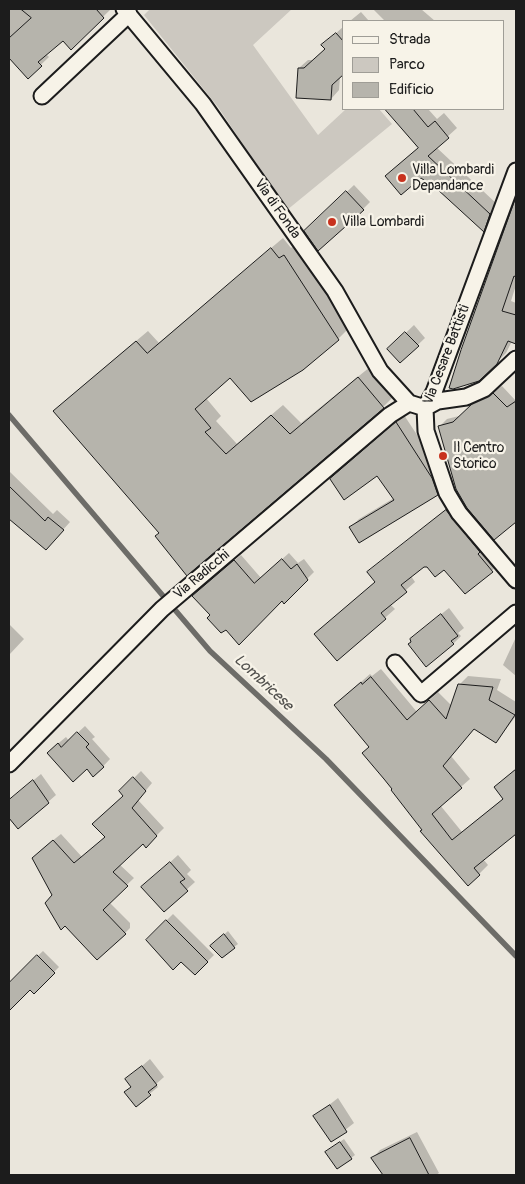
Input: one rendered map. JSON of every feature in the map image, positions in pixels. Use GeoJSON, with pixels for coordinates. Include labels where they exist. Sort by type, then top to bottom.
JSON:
{"type":"FeatureCollection","features":[{"type":"Feature","properties":{"kind":"street"},"geometry":{"type":"LineString","coordinates":[[42,96],[127,12]]}},
{"type":"Feature","properties":{"kind":"street","name":"Via di Fonda"},"geometry":{"type":"LineString","coordinates":[[127,12],[203,104],[335,291],[380,371],[409,403]]}},
{"type":"Feature","properties":{"kind":"street","name":"Via Cesare Battisti"},"geometry":{"type":"LineString","coordinates":[[516,171],[434,392],[425,408],[426,431],[446,493],[459,513],[516,580]]}},
{"type":"Feature","properties":{"kind":"street"},"geometry":{"type":"LineString","coordinates":[[409,403],[425,408],[438,401],[466,397],[484,389],[516,359]]}},
{"type":"Feature","properties":{"kind":"street","name":"Via Radicchi"},"geometry":{"type":"LineString","coordinates":[[9,764],[162,609],[390,415],[409,403]]}},
{"type":"Feature","properties":{"kind":"street"},"geometry":{"type":"LineString","coordinates":[[394,663],[421,694],[516,613]]}},
{"type":"Feature","properties":{"kind":"green space"},"geometry":{"type":"Polygon","coordinates":[[[150,9],[292,9],[253,45],[318,135],[345,110],[380,110],[392,124],[287,210],[218,107],[144,15],[150,9]]]}},
{"type":"Feature","properties":{"kind":"building"},"geometry":{"type":"Polygon","coordinates":[[[21,9],[96,9],[104,18],[71,50],[63,41],[38,62],[42,66],[28,79],[9,58],[9,38],[31,18],[21,9]]]}},
{"type":"Feature","properties":{"kind":"building"},"geometry":{"type":"Polygon","coordinates":[[[336,33],[342,40],[342,76],[332,85],[331,100],[296,98],[298,68],[304,68],[325,49],[321,45],[336,33]]]}},
{"type":"Feature","properties":{"kind":"building"},"geometry":{"type":"Polygon","coordinates":[[[386,110],[414,110],[428,127],[435,121],[449,138],[428,156],[490,214],[484,232],[437,189],[421,178],[401,195],[385,176],[418,148],[386,110]]]}},
{"type":"Feature","properties":{"kind":"building"},"geometry":{"type":"Polygon","coordinates":[[[346,191],[364,210],[318,251],[304,231],[346,191]]]}},
{"type":"Feature","properties":{"kind":"building"},"geometry":{"type":"Polygon","coordinates":[[[516,197],[516,277],[514,276],[502,311],[516,315],[516,344],[508,341],[497,364],[479,381],[453,389],[449,388],[461,350],[516,197]]]}},
{"type":"Feature","properties":{"kind":"building"},"geometry":{"type":"Polygon","coordinates":[[[271,248],[279,258],[284,255],[339,340],[303,370],[251,402],[230,378],[195,409],[211,428],[205,432],[226,454],[271,415],[290,434],[358,377],[384,408],[187,576],[155,536],[159,533],[53,411],[136,341],[147,353],[271,248]]]}},
{"type":"Feature","properties":{"kind":"building"},"geometry":{"type":"Polygon","coordinates":[[[405,332],[419,346],[400,363],[387,349],[405,332]]]}},
{"type":"Feature","properties":{"kind":"building"},"geometry":{"type":"Polygon","coordinates":[[[493,393],[507,407],[516,401],[516,522],[494,540],[467,508],[456,489],[438,426],[453,422],[472,404],[493,393]]]}},
{"type":"Feature","properties":{"kind":"building"},"geometry":{"type":"Polygon","coordinates":[[[396,422],[432,478],[438,495],[359,543],[349,527],[394,500],[377,476],[344,500],[330,479],[396,422]]]}},
{"type":"Feature","properties":{"kind":"building"},"geometry":{"type":"Polygon","coordinates":[[[9,486],[45,521],[48,517],[64,530],[46,550],[9,519],[9,486]]]}},
{"type":"Feature","properties":{"kind":"building"},"geometry":{"type":"Polygon","coordinates":[[[446,510],[480,552],[478,554],[493,572],[465,594],[444,570],[435,577],[427,567],[424,567],[401,585],[407,592],[381,613],[386,619],[337,661],[314,634],[375,582],[367,572],[446,510]]]}},
{"type":"Feature","properties":{"kind":"building"},"geometry":{"type":"Polygon","coordinates":[[[282,559],[291,569],[297,564],[308,580],[284,604],[282,601],[239,645],[226,630],[221,633],[207,618],[210,615],[192,596],[234,560],[254,583],[282,559]]]}},
{"type":"Feature","properties":{"kind":"building"},"geometry":{"type":"Polygon","coordinates":[[[441,614],[458,636],[451,641],[454,644],[426,667],[408,644],[411,642],[410,639],[441,614]]]}},
{"type":"Feature","properties":{"kind":"building"},"geometry":{"type":"Polygon","coordinates":[[[371,677],[407,720],[429,700],[446,719],[458,684],[493,687],[489,700],[515,715],[496,743],[474,729],[443,766],[462,788],[432,814],[452,840],[503,799],[494,787],[516,769],[516,834],[474,868],[480,875],[468,886],[420,831],[422,830],[392,789],[362,753],[369,747],[334,705],[361,682],[362,684],[371,677]]]}},
{"type":"Feature","properties":{"kind":"building"},"geometry":{"type":"Polygon","coordinates":[[[77,732],[89,744],[86,747],[104,767],[93,777],[87,769],[73,782],[47,753],[58,743],[61,747],[77,732]]]}},
{"type":"Feature","properties":{"kind":"building"},"geometry":{"type":"Polygon","coordinates":[[[133,777],[146,791],[132,808],[157,836],[146,848],[143,844],[113,872],[128,886],[103,910],[126,934],[97,960],[65,926],[61,930],[45,903],[52,895],[32,858],[53,840],[74,863],[105,837],[92,824],[123,796],[119,791],[133,777]]]}},
{"type":"Feature","properties":{"kind":"building"},"geometry":{"type":"Polygon","coordinates":[[[33,780],[49,803],[18,829],[9,818],[9,800],[33,780]]]}},
{"type":"Feature","properties":{"kind":"building"},"geometry":{"type":"Polygon","coordinates":[[[170,862],[185,879],[180,882],[188,891],[164,912],[141,887],[170,862]]]}},
{"type":"Feature","properties":{"kind":"building"},"geometry":{"type":"Polygon","coordinates":[[[166,920],[208,962],[195,975],[181,962],[173,970],[146,940],[166,920]]]}},
{"type":"Feature","properties":{"kind":"building"},"geometry":{"type":"Polygon","coordinates":[[[224,934],[235,948],[222,958],[210,946],[224,934]]]}},
{"type":"Feature","properties":{"kind":"building"},"geometry":{"type":"Polygon","coordinates":[[[37,955],[55,973],[34,994],[30,990],[9,1011],[9,983],[37,955]]]}},
{"type":"Feature","properties":{"kind":"building"},"geometry":{"type":"Polygon","coordinates":[[[142,1066],[157,1085],[148,1092],[151,1095],[136,1107],[124,1092],[131,1087],[125,1079],[142,1066]]]}},
{"type":"Feature","properties":{"kind":"building"},"geometry":{"type":"Polygon","coordinates":[[[330,1105],[347,1132],[331,1142],[313,1116],[330,1105]]]}},
{"type":"Feature","properties":{"kind":"building"},"geometry":{"type":"Polygon","coordinates":[[[410,1138],[429,1175],[383,1175],[371,1158],[410,1138]]]}},
{"type":"Feature","properties":{"kind":"building"},"geometry":{"type":"Polygon","coordinates":[[[340,1142],[352,1159],[337,1169],[325,1152],[340,1142]]]}},
{"type":"Feature","properties":{"kind":"waterway","name":"Lombricese"},"geometry":{"type":"LineString","coordinates":[[9,415],[210,651],[326,759],[516,956]]}},
{"type":"Feature","properties":{"kind":"place","name":"Villa Lombardi Depandance"},"geometry":{"type":"Point","coordinates":[402,178]}},
{"type":"Feature","properties":{"kind":"place","name":"Villa Lombardi"},"geometry":{"type":"Point","coordinates":[332,222]}},
{"type":"Feature","properties":{"kind":"place","name":"Il Centro Storico"},"geometry":{"type":"Point","coordinates":[443,456]}}]}
